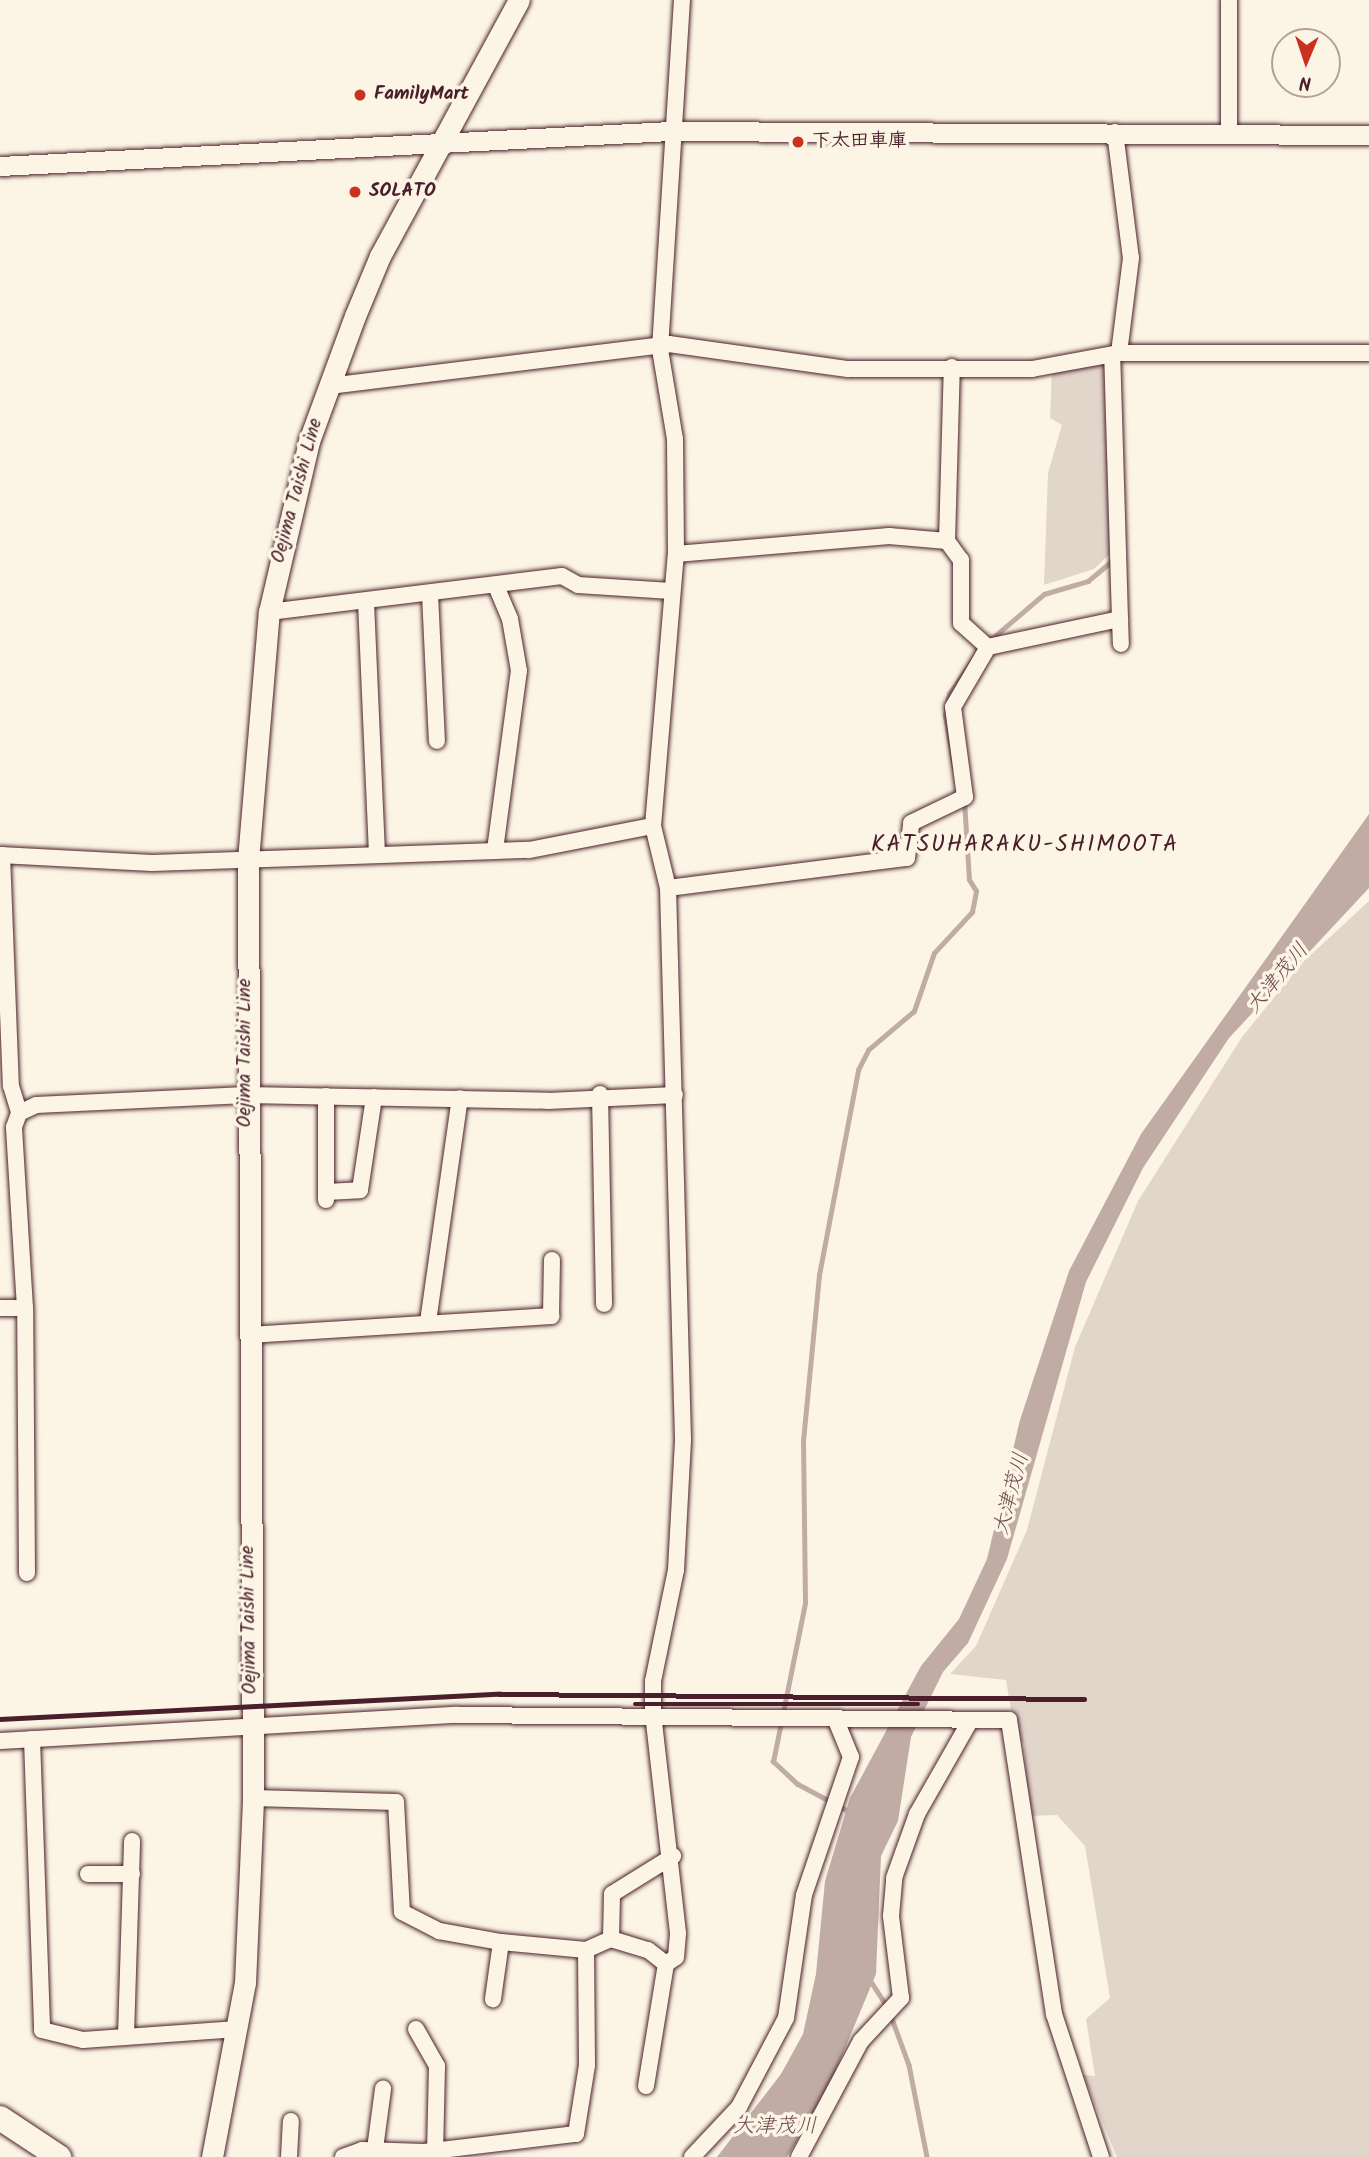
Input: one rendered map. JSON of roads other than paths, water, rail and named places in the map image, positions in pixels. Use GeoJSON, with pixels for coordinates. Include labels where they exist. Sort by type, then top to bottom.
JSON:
{"type":"FeatureCollection","features":[{"type":"Feature","properties":{"kind":"highway"},"geometry":{"type":"LineString","coordinates":[[0,2118],[50,2154]]}},
{"type":"Feature","properties":{"kind":"main road","name":"Oejima Taishi Line"},"geometry":{"type":"LineString","coordinates":[[212,2157],[238,2029],[253,1798],[246,1096],[247,860],[269,612],[296,489],[329,386],[380,256],[519,0]]}},
{"type":"Feature","properties":{"kind":"street"},"geometry":{"type":"LineString","coordinates":[[646,2087],[666,1964],[676,1957],[678,1933],[673,1856],[655,1771],[653,1714],[653,1681],[676,1570],[683,1439],[676,1095],[668,888],[653,825],[676,554],[675,439],[660,349],[670,131],[682,0]]}},
{"type":"Feature","properties":{"kind":"street"},"geometry":{"type":"LineString","coordinates":[[1228,0],[1229,134]]}},
{"type":"Feature","properties":{"kind":"street"},"geometry":{"type":"LineString","coordinates":[[0,166],[670,131],[1369,135]]}},
{"type":"Feature","properties":{"kind":"street"},"geometry":{"type":"LineString","coordinates":[[1115,132],[1131,258],[1115,354],[1121,644]]}},
{"type":"Feature","properties":{"kind":"street"},"geometry":{"type":"LineString","coordinates":[[329,386],[660,349],[724,347],[848,369],[1032,369],[1115,354],[1369,353]]}},
{"type":"Feature","properties":{"kind":"street"},"geometry":{"type":"LineString","coordinates":[[951,368],[947,541],[961,560],[957,614],[983,643]]}},
{"type":"Feature","properties":{"kind":"street"},"geometry":{"type":"LineString","coordinates":[[676,554],[889,536],[947,541]]}},
{"type":"Feature","properties":{"kind":"street"},"geometry":{"type":"LineString","coordinates":[[269,612],[497,588],[562,576],[578,584],[671,592]]}},
{"type":"Feature","properties":{"kind":"street"},"geometry":{"type":"LineString","coordinates":[[495,850],[519,671],[510,619],[497,588]]}},
{"type":"Feature","properties":{"kind":"street"},"geometry":{"type":"LineString","coordinates":[[430,594],[437,741]]}},
{"type":"Feature","properties":{"kind":"street"},"geometry":{"type":"LineString","coordinates":[[366,602],[377,852]]}},
{"type":"Feature","properties":{"kind":"street"},"geometry":{"type":"LineString","coordinates":[[983,643],[1120,619]]}},
{"type":"Feature","properties":{"kind":"street"},"geometry":{"type":"LineString","coordinates":[[668,888],[907,859],[911,822],[961,800],[953,707],[983,643]]}},
{"type":"Feature","properties":{"kind":"street"},"geometry":{"type":"LineString","coordinates":[[27,1573],[25,1308],[14,1127],[19,1112],[12,1086],[1,855],[247,860],[377,852],[495,850],[653,825]]}},
{"type":"Feature","properties":{"kind":"street"},"geometry":{"type":"LineString","coordinates":[[19,1112],[36,1105],[246,1096],[548,1101],[600,1094],[676,1095]]}},
{"type":"Feature","properties":{"kind":"street"},"geometry":{"type":"LineString","coordinates":[[600,1094],[604,1304]]}},
{"type":"Feature","properties":{"kind":"street"},"geometry":{"type":"LineString","coordinates":[[326,1097],[326,1197],[360,1190],[374,1097]]}},
{"type":"Feature","properties":{"kind":"street"},"geometry":{"type":"LineString","coordinates":[[428,1322],[460,1098]]}},
{"type":"Feature","properties":{"kind":"street"},"geometry":{"type":"LineString","coordinates":[[248,1335],[551,1316],[552,1260]]}},
{"type":"Feature","properties":{"kind":"street"},"geometry":{"type":"LineString","coordinates":[[0,1308],[25,1308]]}},
{"type":"Feature","properties":{"kind":"street"},"geometry":{"type":"LineString","coordinates":[[0,1741],[252,1724],[653,1714],[969,1723],[1009,1720],[1054,2014],[1101,2157]]}},
{"type":"Feature","properties":{"kind":"street"},"geometry":{"type":"LineString","coordinates":[[692,2157],[739,2107],[786,2018],[804,1895],[851,1756],[835,1718]]}},
{"type":"Feature","properties":{"kind":"street"},"geometry":{"type":"LineString","coordinates":[[799,2157],[870,2035],[877,2018],[901,1998],[891,1916],[894,1878],[917,1814],[969,1723]]}},
{"type":"Feature","properties":{"kind":"street"},"geometry":{"type":"LineString","coordinates":[[32,1739],[42,2030],[83,2040],[238,2029]]}},
{"type":"Feature","properties":{"kind":"street"},"geometry":{"type":"LineString","coordinates":[[253,1798],[396,1802],[402,1912],[439,1931],[501,1942],[586,1950],[611,1939],[648,1950],[666,1964]]}},
{"type":"Feature","properties":{"kind":"street"},"geometry":{"type":"LineString","coordinates":[[126,2035],[132,1841]]}},
{"type":"Feature","properties":{"kind":"street"},"geometry":{"type":"LineString","coordinates":[[611,1939],[612,1894],[673,1856]]}},
{"type":"Feature","properties":{"kind":"street"},"geometry":{"type":"LineString","coordinates":[[88,1874],[132,1874]]}},
{"type":"Feature","properties":{"kind":"street"},"geometry":{"type":"LineString","coordinates":[[493,1999],[501,1942]]}},
{"type":"Feature","properties":{"kind":"street"},"geometry":{"type":"LineString","coordinates":[[344,2157],[375,2149],[435,2151],[576,2134],[587,2065],[586,1950]]}},
{"type":"Feature","properties":{"kind":"street"},"geometry":{"type":"LineString","coordinates":[[416,2029],[437,2066],[435,2151]]}},
{"type":"Feature","properties":{"kind":"street"},"geometry":{"type":"LineString","coordinates":[[813,2157],[862,2066],[870,2035]]}},
{"type":"Feature","properties":{"kind":"street"},"geometry":{"type":"LineString","coordinates":[[375,2149],[383,2089]]}},
{"type":"Feature","properties":{"kind":"street"},"geometry":{"type":"LineString","coordinates":[[289,2157],[292,2121]]}},
{"type":"Feature","properties":{"kind":"water","name":"大津茂川"},"geometry":{"type":"Polygon","coordinates":[[[1369,814],[1369,888],[1229,1038],[1143,1168],[1086,1282],[1007,1559],[968,1643],[943,1672],[911,1737],[898,1821],[881,1856],[876,1974],[828,2089],[787,2157],[717,2157],[781,2074],[803,2034],[816,1974],[825,1881],[850,1798],[921,1666],[959,1619],[987,1559],[1020,1420],[1069,1271],[1141,1134],[1369,814]]]}},
{"type":"Feature","properties":{"kind":"waterway"},"geometry":{"type":"LineString","coordinates":[[989,641],[1044,594],[1088,581],[1114,559]]}},
{"type":"Feature","properties":{"kind":"waterway"},"geometry":{"type":"LineString","coordinates":[[954,769],[945,715],[949,694],[980,649]]}},
{"type":"Feature","properties":{"kind":"waterway"},"geometry":{"type":"LineString","coordinates":[[851,1813],[797,1784],[773,1762],[805,1603],[803,1441],[819,1275],[858,1070],[868,1050],[914,1011],[934,953],[972,912],[976,891],[969,880],[964,800]]}},
{"type":"Feature","properties":{"kind":"waterway"},"geometry":{"type":"LineString","coordinates":[[870,1980],[888,2008]]}},
{"type":"Feature","properties":{"kind":"waterway"},"geometry":{"type":"LineString","coordinates":[[891,2016],[909,2065],[927,2157]]}},
{"type":"Feature","properties":{"kind":"railway"},"geometry":{"type":"LineString","coordinates":[[0,1719],[499,1694],[1084,1699]]}},
{"type":"Feature","properties":{"kind":"railway"},"geometry":{"type":"LineString","coordinates":[[635,1704],[918,1704]]}},
{"type":"Feature","properties":{"kind":"place","name":"FamilyMart"},"geometry":{"type":"Point","coordinates":[360,95]}},
{"type":"Feature","properties":{"kind":"place","name":"下太田車庫"},"geometry":{"type":"Point","coordinates":[798,142]}},
{"type":"Feature","properties":{"kind":"place","name":"SOLATO"},"geometry":{"type":"Point","coordinates":[355,192]}},
{"type":"Feature","properties":{"kind":"district","name":"KATSUHARAKU-SHIMOOTA"},"geometry":{"type":"Point","coordinates":[1025,845]}}]}
